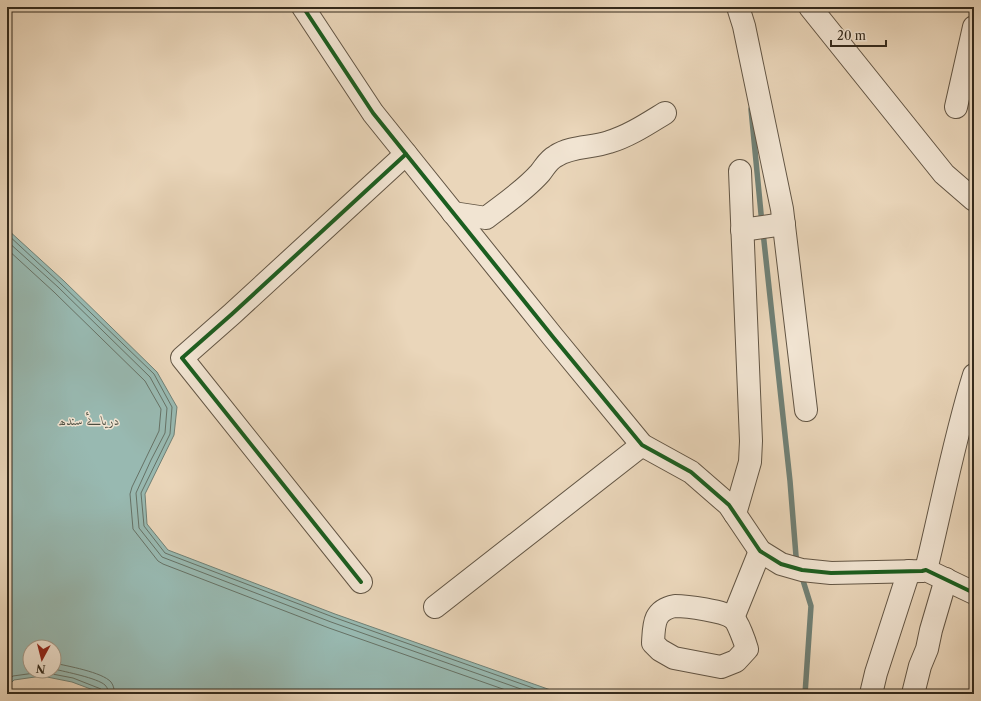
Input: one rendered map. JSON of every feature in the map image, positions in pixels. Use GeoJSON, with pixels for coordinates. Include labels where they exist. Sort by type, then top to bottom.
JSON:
{"type":"FeatureCollection","features":[{"type":"Feature","properties":{"kind":"street"},"geometry":{"type":"LineString","coordinates":[[303,7],[373,113],[642,445],[691,472],[729,505],[760,551],[781,564],[802,570],[831,573],[917,570],[946,579],[974,593]]}},
{"type":"Feature","properties":{"kind":"street"},"geometry":{"type":"LineString","coordinates":[[738,7],[744,26],[782,208],[779,224],[806,410]]}},
{"type":"Feature","properties":{"kind":"street"},"geometry":{"type":"LineString","coordinates":[[810,7],[944,174],[974,200]]}},
{"type":"Feature","properties":{"kind":"street"},"geometry":{"type":"LineString","coordinates":[[956,107],[974,27]]}},
{"type":"Feature","properties":{"kind":"street"},"geometry":{"type":"LineString","coordinates":[[453,213],[486,218],[523,189],[540,173],[548,162],[557,155],[608,142],[631,133],[666,113]]}},
{"type":"Feature","properties":{"kind":"street"},"geometry":{"type":"LineString","coordinates":[[361,582],[182,358],[406,154]]}},
{"type":"Feature","properties":{"kind":"street"},"geometry":{"type":"LineString","coordinates":[[735,514],[750,462],[751,441],[747,229],[740,171]]}},
{"type":"Feature","properties":{"kind":"street"},"geometry":{"type":"LineString","coordinates":[[747,229],[779,224]]}},
{"type":"Feature","properties":{"kind":"street"},"geometry":{"type":"LineString","coordinates":[[871,694],[876,672],[917,570],[943,498],[960,420],[974,375]]}},
{"type":"Feature","properties":{"kind":"street"},"geometry":{"type":"LineString","coordinates":[[435,607],[642,445]]}},
{"type":"Feature","properties":{"kind":"street"},"geometry":{"type":"LineString","coordinates":[[733,618],[760,551]]}},
{"type":"Feature","properties":{"kind":"street"},"geometry":{"type":"LineString","coordinates":[[913,694],[946,579]]}},
{"type":"Feature","properties":{"kind":"water","name":"دریائے سندھ"},"geometry":{"type":"Polygon","coordinates":[[[7,229],[64,281],[157,372],[177,407],[174,435],[145,494],[147,524],[168,550],[335,614],[562,694],[104,694],[72,682],[57,679],[62,679],[62,639],[22,639],[22,679],[14,680],[7,687],[7,229]]]}},
{"type":"Feature","properties":{"kind":"waterway"},"geometry":{"type":"LineString","coordinates":[[751,109],[762,224]]}},
{"type":"Feature","properties":{"kind":"waterway"},"geometry":{"type":"LineString","coordinates":[[763,232],[798,564]]}},
{"type":"Feature","properties":{"kind":"waterway"},"geometry":{"type":"LineString","coordinates":[[801,574],[811,606],[805,694]]}},
{"type":"Feature","properties":{"kind":"cycle path"},"geometry":{"type":"LineString","coordinates":[[303,7],[373,113],[642,445],[691,472],[729,505],[760,551],[781,564],[802,570],[831,573],[926,570],[974,593]]}},
{"type":"Feature","properties":{"kind":"cycle path"},"geometry":{"type":"LineString","coordinates":[[361,582],[182,358],[406,154]]}}]}
